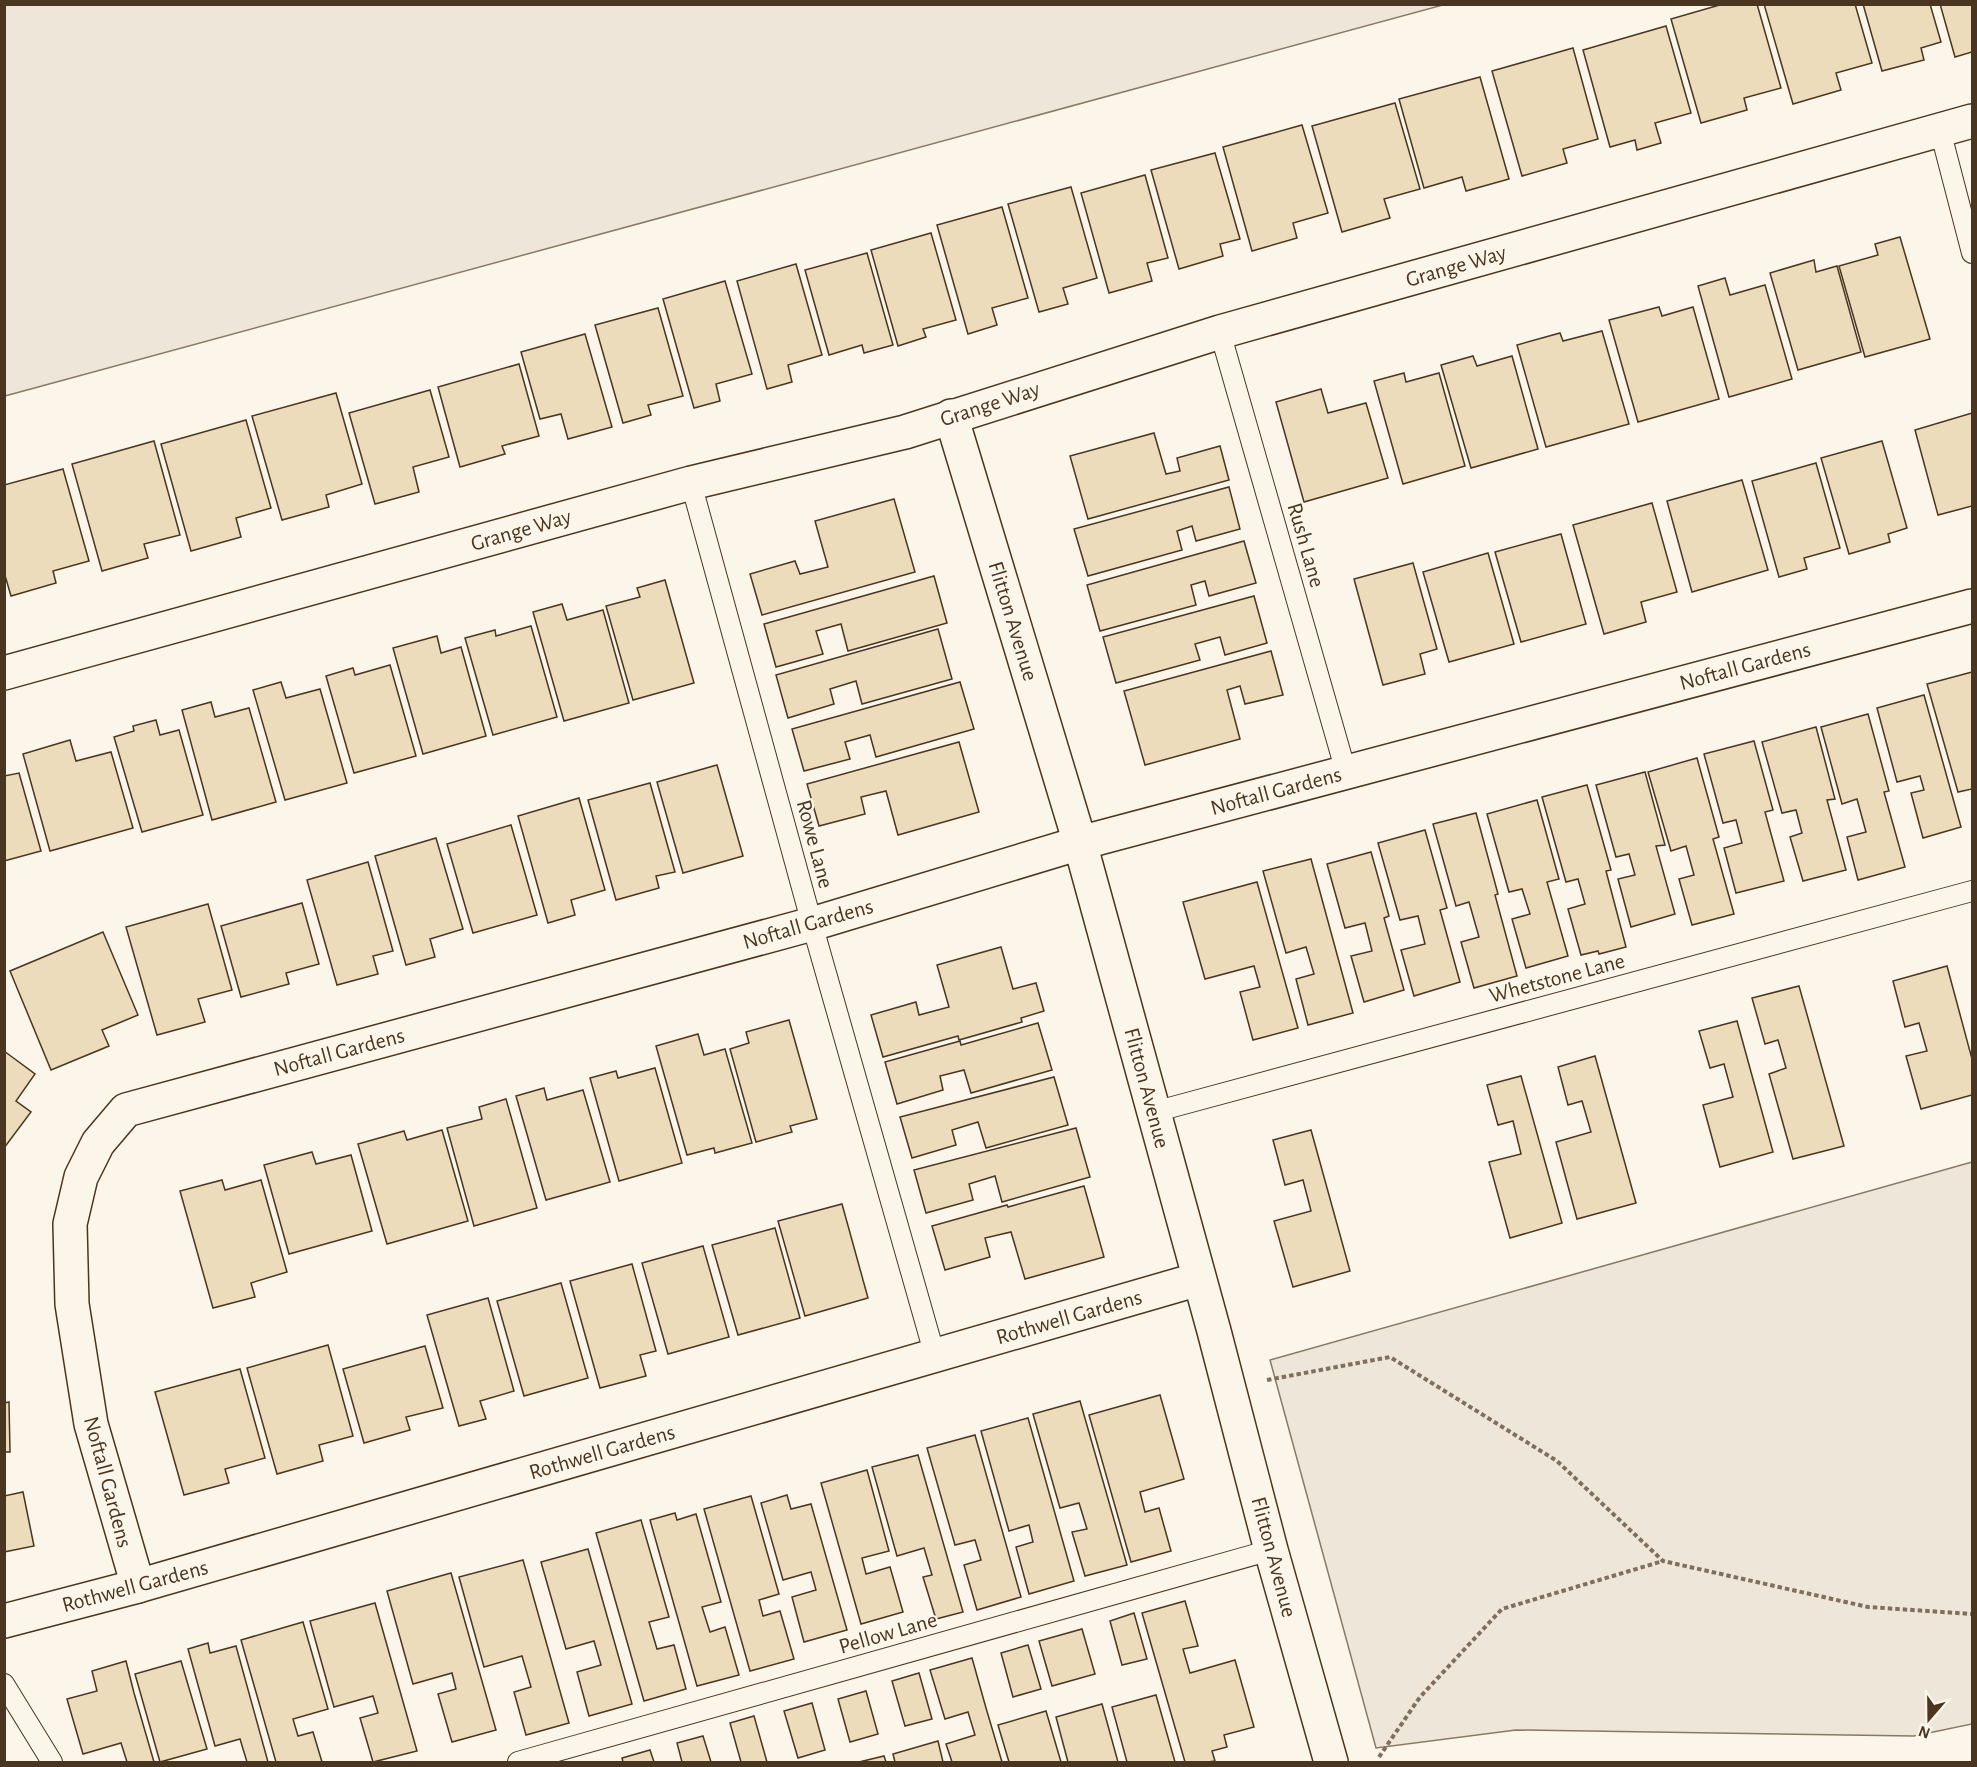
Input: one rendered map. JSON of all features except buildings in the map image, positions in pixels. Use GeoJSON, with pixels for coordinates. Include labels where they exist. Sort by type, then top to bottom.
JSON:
{"type":"FeatureCollection","features":[{"type":"Feature","properties":{"kind":"street","name":"Grange Way"},"geometry":{"type":"LineString","coordinates":[[4,673],[691,483],[905,432],[1220,332],[1972,121]]}},
{"type":"Feature","properties":{"kind":"street","name":"Flitton Avenue"},"geometry":{"type":"LineString","coordinates":[[951,416],[1080,843],[1271,1550],[1331,1762]]}},
{"type":"Feature","properties":{"kind":"street","name":"Noftall Gardens"},"geometry":{"type":"LineString","coordinates":[[138,1586],[91,1424],[72,1304],[70,1224],[81,1177],[98,1143],[126,1110],[812,924],[1080,843],[1972,606]]}},
{"type":"Feature","properties":{"kind":"street","name":"Rothwell Gardens"},"geometry":{"type":"LineString","coordinates":[[4,1621],[138,1586],[1199,1279]]}},
{"type":"Feature","properties":{"kind":"lane"},"geometry":{"type":"LineString","coordinates":[[1940,130],[1972,254]]}},
{"type":"Feature","properties":{"kind":"lane","name":"Rush Lane"},"geometry":{"type":"LineString","coordinates":[[1220,332],[1346,772]]}},
{"type":"Feature","properties":{"kind":"lane","name":"Rowe Lane"},"geometry":{"type":"LineString","coordinates":[[691,483],[812,924],[935,1356]]}},
{"type":"Feature","properties":{"kind":"lane","name":"Whetstone Lane"},"geometry":{"type":"LineString","coordinates":[[1154,1112],[1972,891]]}},
{"type":"Feature","properties":{"kind":"lane","name":"Pellow Lane"},"geometry":{"type":"LineString","coordinates":[[518,1762],[1271,1550]]}},
{"type":"Feature","properties":{"kind":"lane"},"geometry":{"type":"LineString","coordinates":[[4,1684],[52,1762]]}},
{"type":"Feature","properties":{"kind":"path"},"geometry":{"type":"LineString","coordinates":[[1228,1388],[1390,1357],[1557,1461],[1664,1561]]}},
{"type":"Feature","properties":{"kind":"path"},"geometry":{"type":"LineString","coordinates":[[1379,1757],[1420,1697],[1502,1609],[1664,1561],[1868,1607],[1972,1614]]}},
{"type":"Feature","properties":{"kind":"shaded area"},"geometry":{"type":"Polygon","coordinates":[[[5,4],[1443,4],[1443,5],[5,396],[5,4]]]}},
{"type":"Feature","properties":{"kind":"shaded area"},"geometry":{"type":"Polygon","coordinates":[[[1972,1162],[1972,1724],[1914,1736],[1516,1730],[1376,1748],[1270,1360],[1972,1162]]]}}]}
